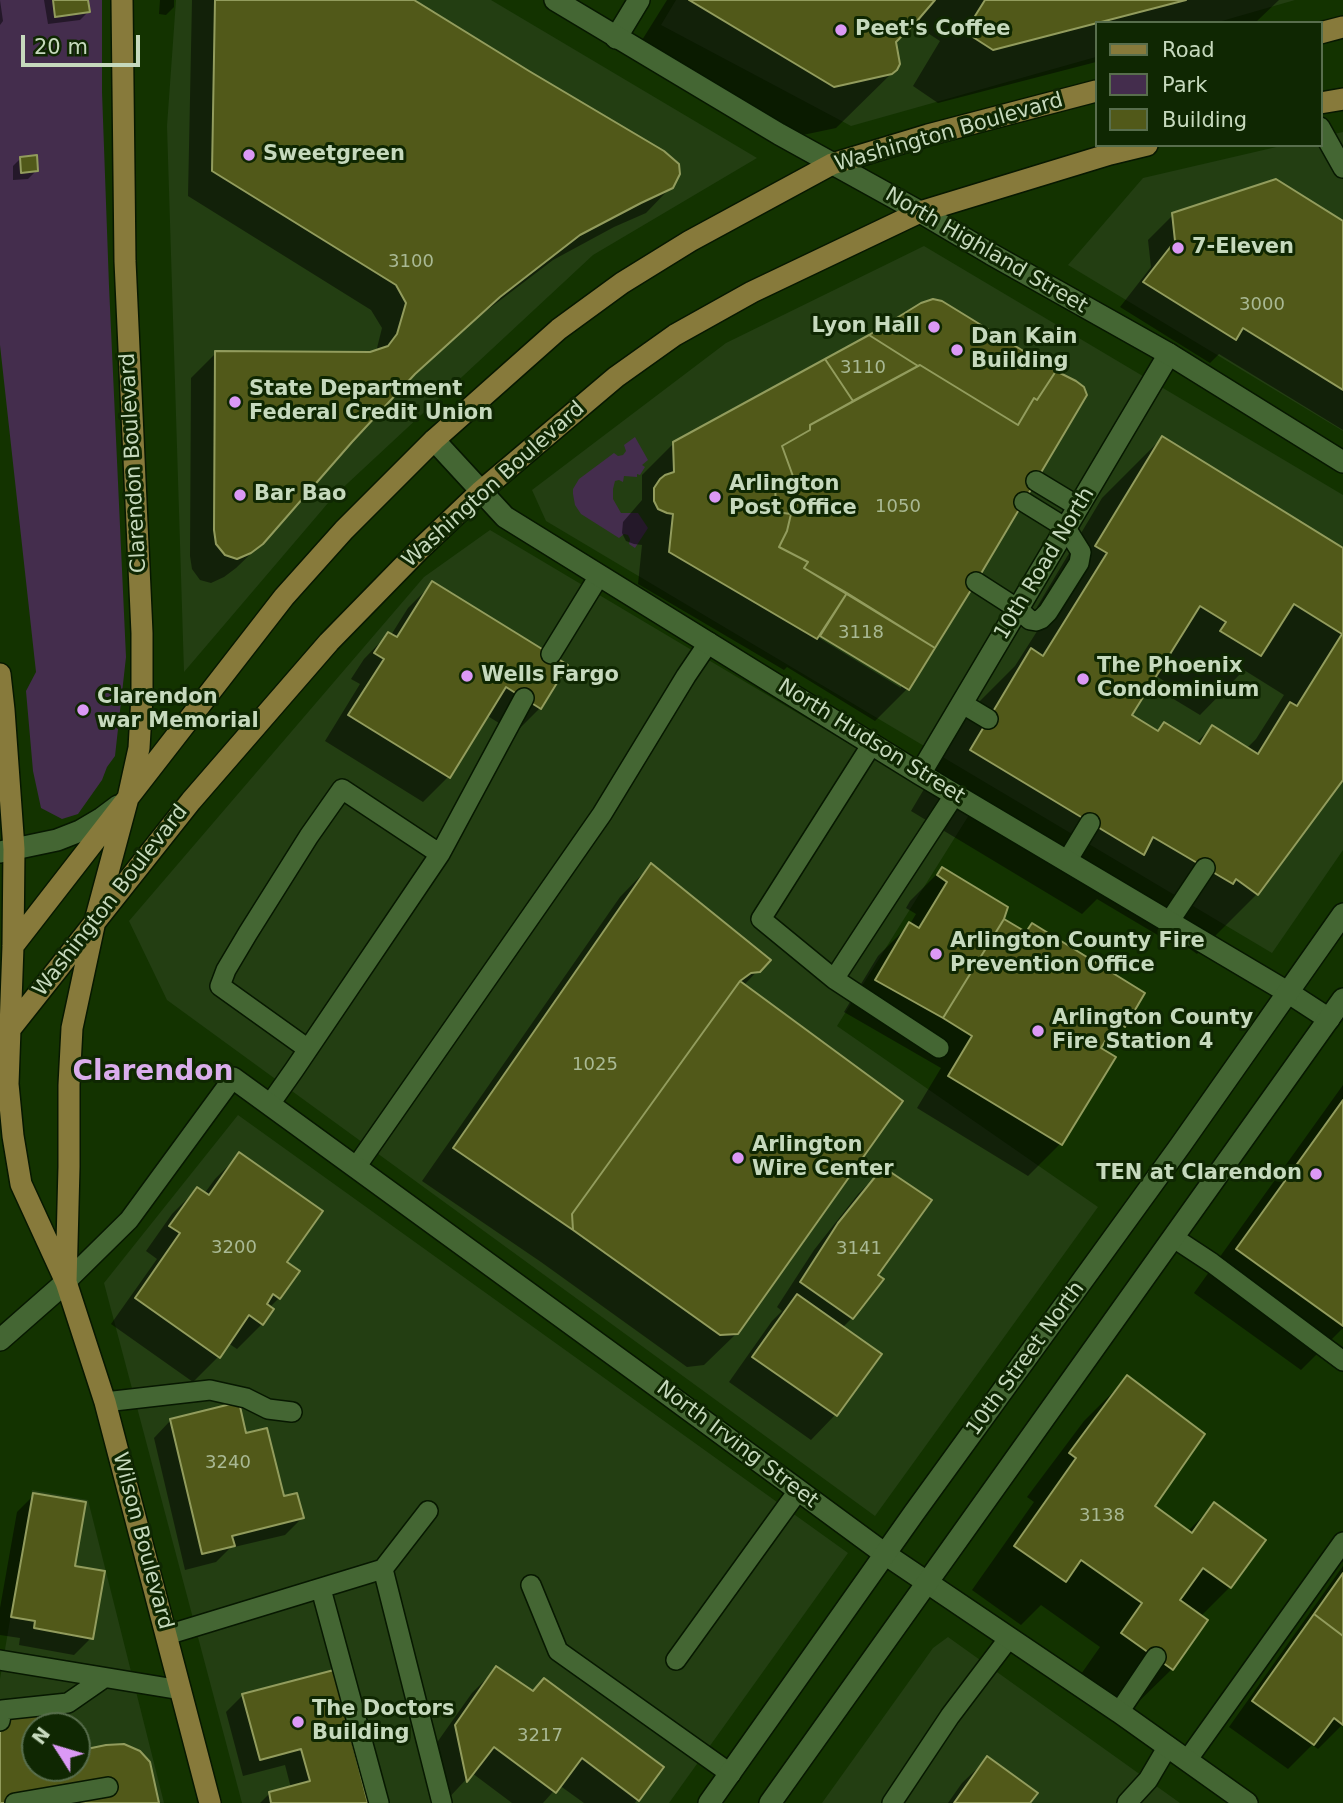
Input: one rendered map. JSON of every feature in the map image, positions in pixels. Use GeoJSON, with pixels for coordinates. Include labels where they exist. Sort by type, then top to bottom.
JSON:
{"type":"FeatureCollection","features":[{"type":"Feature","properties":{"kind":"main road","name":"Clarendon Boulevard"},"geometry":{"type":"LineString","coordinates":[[95,921],[139,748],[142,696],[142,633],[125,261],[122,0]]}},
{"type":"Feature","properties":{"kind":"main road"},"geometry":{"type":"LineString","coordinates":[[1322,32],[1343,27]]}},
{"type":"Feature","properties":{"kind":"main road","name":"Washington Boulevard"},"geometry":{"type":"LineString","coordinates":[[7,954],[284,597],[344,530],[434,440],[559,329],[622,283],[690,241],[832,164],[928,135],[1094,93]]}},
{"type":"Feature","properties":{"kind":"main road"},"geometry":{"type":"LineString","coordinates":[[1322,103],[1343,99]]}},
{"type":"Feature","properties":{"kind":"main road","name":"Washington Boulevard"},"geometry":{"type":"LineString","coordinates":[[5,1035],[191,800],[329,642],[480,492],[616,377],[675,335],[752,292],[920,212],[1140,147]]}},
{"type":"Feature","properties":{"kind":"main road","name":"Wilson Boulevard"},"geometry":{"type":"LineString","coordinates":[[0,674],[4,710],[7,850],[5,1035],[8,1084],[21,1184],[66,1282],[105,1402],[210,1803]]}},
{"type":"Feature","properties":{"kind":"main road","name":"Wilson Boulevard"},"geometry":{"type":"LineString","coordinates":[[66,1282],[72,1028],[95,921]]}},
{"type":"Feature","properties":{"kind":"street","name":"North Highland Street"},"geometry":{"type":"LineString","coordinates":[[555,0],[832,164],[1169,354],[1343,462]]}},
{"type":"Feature","properties":{"kind":"street"},"geometry":{"type":"LineString","coordinates":[[616,38],[639,0]]}},
{"type":"Feature","properties":{"kind":"street","name":"10th Road North"},"geometry":{"type":"LineString","coordinates":[[920,774],[1169,354]]}},
{"type":"Feature","properties":{"kind":"street","name":"North Hudson Street"},"geometry":{"type":"LineString","coordinates":[[434,440],[505,517],[920,774],[1329,1019]]}},
{"type":"Feature","properties":{"kind":"street"},"geometry":{"type":"LineString","coordinates":[[7,850],[57,840],[80,831],[128,798]]}},
{"type":"Feature","properties":{"kind":"street","name":"10th Street North"},"geometry":{"type":"LineString","coordinates":[[709,1803],[1343,914]]}},
{"type":"Feature","properties":{"kind":"street"},"geometry":{"type":"LineString","coordinates":[[770,1803],[1343,999]]}},
{"type":"Feature","properties":{"kind":"street","name":"North Irving Street"},"geometry":{"type":"LineString","coordinates":[[233,1078],[885,1554],[1188,1759],[1247,1803]]}},
{"type":"Feature","properties":{"kind":"street"},"geometry":{"type":"LineString","coordinates":[[0,1340],[66,1282]]}},
{"type":"Feature","properties":{"kind":"lane"},"geometry":{"type":"LineString","coordinates":[[1322,131],[1343,168]]}},
{"type":"Feature","properties":{"kind":"lane"},"geometry":{"type":"LineString","coordinates":[[1036,481],[1079,507]]}},
{"type":"Feature","properties":{"kind":"lane"},"geometry":{"type":"LineString","coordinates":[[976,582],[1030,620],[1036,621],[1048,612],[1079,563],[1081,552],[1066,528],[1024,502]]}},
{"type":"Feature","properties":{"kind":"lane"},"geometry":{"type":"LineString","coordinates":[[551,654],[599,576]]}},
{"type":"Feature","properties":{"kind":"lane"},"geometry":{"type":"LineString","coordinates":[[356,1167],[602,814],[709,642]]}},
{"type":"Feature","properties":{"kind":"lane"},"geometry":{"type":"LineString","coordinates":[[270,1104],[440,854],[524,698]]}},
{"type":"Feature","properties":{"kind":"lane"},"geometry":{"type":"LineString","coordinates":[[959,709],[985,725]]}},
{"type":"Feature","properties":{"kind":"lane"},"geometry":{"type":"LineString","coordinates":[[872,744],[761,919],[835,979],[939,1048]]}},
{"type":"Feature","properties":{"kind":"lane"},"geometry":{"type":"LineString","coordinates":[[308,1049],[220,986],[226,970],[309,836],[342,789],[440,854]]}},
{"type":"Feature","properties":{"kind":"lane"},"geometry":{"type":"LineString","coordinates":[[835,979],[955,794]]}},
{"type":"Feature","properties":{"kind":"lane"},"geometry":{"type":"LineString","coordinates":[[1067,860],[1090,823]]}},
{"type":"Feature","properties":{"kind":"lane"},"geometry":{"type":"LineString","coordinates":[[1169,922],[1205,868]]}},
{"type":"Feature","properties":{"kind":"lane"},"geometry":{"type":"LineString","coordinates":[[66,1282],[130,1220],[233,1078]]}},
{"type":"Feature","properties":{"kind":"lane"},"geometry":{"type":"LineString","coordinates":[[1174,1238],[1212,1263],[1343,1361]]}},
{"type":"Feature","properties":{"kind":"lane"},"geometry":{"type":"LineString","coordinates":[[105,1402],[210,1390],[246,1398],[268,1409],[292,1412]]}},
{"type":"Feature","properties":{"kind":"lane"},"geometry":{"type":"LineString","coordinates":[[677,1660],[798,1491]]}},
{"type":"Feature","properties":{"kind":"lane"},"geometry":{"type":"LineString","coordinates":[[167,1635],[383,1569],[428,1511]]}},
{"type":"Feature","properties":{"kind":"lane"},"geometry":{"type":"LineString","coordinates":[[1188,1759],[1343,1542]]}},
{"type":"Feature","properties":{"kind":"lane"},"geometry":{"type":"LineString","coordinates":[[383,1569],[442,1803]]}},
{"type":"Feature","properties":{"kind":"lane"},"geometry":{"type":"LineString","coordinates":[[531,1585],[558,1651],[731,1774]]}},
{"type":"Feature","properties":{"kind":"lane"},"geometry":{"type":"LineString","coordinates":[[321,1589],[379,1803]]}},
{"type":"Feature","properties":{"kind":"lane"},"geometry":{"type":"LineString","coordinates":[[892,1803],[950,1716],[1009,1638]]}},
{"type":"Feature","properties":{"kind":"lane"},"geometry":{"type":"LineString","coordinates":[[1119,1712],[1156,1657]]}},
{"type":"Feature","properties":{"kind":"lane"},"geometry":{"type":"LineString","coordinates":[[0,1660],[181,1690]]}},
{"type":"Feature","properties":{"kind":"lane"},"geometry":{"type":"LineString","coordinates":[[0,1721],[2,1710],[68,1703],[104,1678]]}},
{"type":"Feature","properties":{"kind":"lane"},"geometry":{"type":"LineString","coordinates":[[1127,1803],[1148,1780],[1168,1746]]}},
{"type":"Feature","properties":{"kind":"lane"},"geometry":{"type":"LineString","coordinates":[[15,1803],[108,1787]]}},
{"type":"Feature","properties":{"kind":"shaded area"},"geometry":{"type":"Polygon","coordinates":[[[176,0],[491,0],[757,158],[593,255],[334,496],[184,672],[167,126],[176,0]]]}},
{"type":"Feature","properties":{"kind":"shaded area"},"geometry":{"type":"Polygon","coordinates":[[[676,0],[1295,0],[1222,21],[1094,21],[1094,58],[851,126],[661,25],[676,0]]]}},
{"type":"Feature","properties":{"kind":"shaded area"},"geometry":{"type":"Polygon","coordinates":[[[1343,132],[1343,431],[1068,265],[1143,178],[1276,147],[1322,147],[1322,137],[1343,132]]]}},
{"type":"Feature","properties":{"kind":"shaded area"},"geometry":{"type":"Polygon","coordinates":[[[924,246],[1343,495],[1343,850],[1272,953],[546,521],[532,490],[726,343],[924,246]]]}},
{"type":"Feature","properties":{"kind":"shaded area"},"geometry":{"type":"Polygon","coordinates":[[[490,530],[969,815],[837,1026],[1098,1207],[875,1516],[167,1000],[129,921],[424,577],[490,530]]]}},
{"type":"Feature","properties":{"kind":"shaded area"},"geometry":{"type":"Polygon","coordinates":[[[238,1115],[848,1553],[669,1803],[242,1803],[104,1283],[238,1115]]]}},
{"type":"Feature","properties":{"kind":"shaded area"},"geometry":{"type":"Polygon","coordinates":[[[32,1490],[88,1500],[164,1803],[0,1803],[0,1679],[32,1490]]]}},
{"type":"Feature","properties":{"kind":"shaded area"},"geometry":{"type":"Polygon","coordinates":[[[948,1637],[1180,1803],[822,1803],[933,1648],[948,1637]]]}},
{"type":"Feature","properties":{"kind":"green space"},"geometry":{"type":"Polygon","coordinates":[[[0,0],[102,0],[102,92],[109,286],[126,657],[115,756],[78,814],[62,819],[41,808],[33,771],[26,691],[36,672],[0,345],[0,0]]]}},
{"type":"Feature","properties":{"kind":"green space"},"geometry":{"type":"Polygon","coordinates":[[[635,437],[648,460],[642,465],[645,467],[637,477],[624,476],[623,482],[615,481],[613,499],[621,513],[638,513],[648,528],[635,548],[629,544],[628,535],[624,534],[619,538],[581,514],[575,505],[573,489],[579,479],[614,453],[623,455],[626,451],[624,445],[635,437]]]}},
{"type":"Feature","properties":{"kind":"building"},"geometry":{"type":"Polygon","coordinates":[[[53,0],[88,0],[90,12],[55,17],[53,0]]]}},
{"type":"Feature","properties":{"kind":"building"},"geometry":{"type":"Polygon","coordinates":[[[215,0],[414,0],[664,151],[679,164],[680,174],[673,188],[580,235],[500,297],[415,374],[263,544],[237,559],[225,555],[216,544],[214,530],[215,351],[370,352],[388,346],[397,334],[406,303],[396,285],[212,171],[215,0]]]}},
{"type":"Feature","properties":{"kind":"building"},"geometry":{"type":"Polygon","coordinates":[[[689,0],[935,0],[896,42],[900,64],[897,70],[892,74],[834,87],[689,0]]]}},
{"type":"Feature","properties":{"kind":"building"},"geometry":{"type":"Polygon","coordinates":[[[985,0],[1186,0],[1105,21],[1094,21],[1094,24],[993,50],[965,32],[985,0]]]}},
{"type":"Feature","properties":{"kind":"building"},"geometry":{"type":"Polygon","coordinates":[[[37,155],[38,171],[21,173],[20,157],[37,155]]]}},
{"type":"Feature","properties":{"kind":"building"},"geometry":{"type":"Polygon","coordinates":[[[1276,179],[1343,221],[1343,390],[1243,328],[1236,340],[1143,282],[1175,241],[1172,213],[1276,179]]]}},
{"type":"Feature","properties":{"kind":"building","name":"Dan Kain Building"},"geometry":{"type":"Polygon","coordinates":[[[933,299],[942,301],[1056,371],[1037,400],[1034,398],[1018,425],[869,335],[921,303],[933,299]]]}},
{"type":"Feature","properties":{"kind":"building"},"geometry":{"type":"Polygon","coordinates":[[[869,335],[918,366],[853,401],[825,359],[869,335]]]}},
{"type":"Feature","properties":{"kind":"building","name":"Arlington Post Office"},"geometry":{"type":"Polygon","coordinates":[[[825,359],[853,401],[810,425],[810,430],[782,446],[794,479],[775,480],[776,512],[791,514],[779,547],[808,562],[804,568],[847,593],[817,639],[669,552],[673,514],[658,509],[654,501],[654,488],[665,475],[674,472],[673,442],[825,359]]]}},
{"type":"Feature","properties":{"kind":"building"},"geometry":{"type":"Polygon","coordinates":[[[920,365],[1018,425],[1034,398],[1037,400],[1056,371],[1084,387],[1087,395],[935,648],[804,568],[808,562],[779,547],[791,514],[776,512],[775,480],[794,479],[782,446],[810,430],[810,425],[920,365]]]}},
{"type":"Feature","properties":{"kind":"building","name":"The Phoenix Condominium"},"geometry":{"type":"Polygon","coordinates":[[[1162,436],[1343,548],[1343,780],[1258,895],[1236,879],[1233,884],[1153,837],[1144,855],[970,750],[1031,648],[1043,656],[1107,553],[1095,546],[1162,436]],[[1294,604],[1261,656],[1220,631],[1226,622],[1200,606],[1132,715],[1158,731],[1164,722],[1200,744],[1212,725],[1258,754],[1290,702],[1297,706],[1342,634],[1294,604]]]}},
{"type":"Feature","properties":{"kind":"building","name":"Wells Fargo"},"geometry":{"type":"Polygon","coordinates":[[[432,581],[568,665],[541,709],[506,687],[450,778],[348,715],[384,659],[374,653],[388,632],[397,637],[432,581]]]}},
{"type":"Feature","properties":{"kind":"building"},"geometry":{"type":"Polygon","coordinates":[[[847,593],[935,648],[909,690],[820,636],[847,593]]]}},
{"type":"Feature","properties":{"kind":"building"},"geometry":{"type":"Polygon","coordinates":[[[651,863],[771,960],[760,972],[751,973],[740,981],[572,1214],[573,1230],[453,1148],[651,863]]]}},
{"type":"Feature","properties":{"kind":"building","name":"Arlington County Fire Prevention Office"},"geometry":{"type":"Polygon","coordinates":[[[942,867],[1008,907],[1004,919],[943,1018],[875,980],[909,922],[919,928],[947,882],[937,875],[942,867]]]}},
{"type":"Feature","properties":{"kind":"building","name":"Arlington County Fire Station 4"},"geometry":{"type":"Polygon","coordinates":[[[1004,919],[1026,932],[1032,923],[1145,993],[1125,1027],[1117,1022],[1101,1048],[1116,1057],[1062,1145],[948,1076],[972,1036],[943,1018],[1004,919]]]}},
{"type":"Feature","properties":{"kind":"building","name":"Arlington Wire Center"},"geometry":{"type":"Polygon","coordinates":[[[740,981],[903,1101],[738,1334],[720,1335],[573,1230],[572,1214],[740,981]]]}},
{"type":"Feature","properties":{"kind":"building","name":"TEN at Clarendon"},"geometry":{"type":"Polygon","coordinates":[[[1343,1100],[1343,1326],[1236,1249],[1343,1100]]]}},
{"type":"Feature","properties":{"kind":"building"},"geometry":{"type":"Polygon","coordinates":[[[239,1152],[323,1211],[287,1262],[300,1271],[280,1299],[273,1294],[267,1304],[274,1309],[263,1325],[249,1315],[220,1358],[135,1298],[180,1233],[169,1226],[197,1187],[209,1195],[239,1152]]]}},
{"type":"Feature","properties":{"kind":"building"},"geometry":{"type":"Polygon","coordinates":[[[883,1167],[932,1200],[878,1275],[884,1279],[853,1319],[800,1282],[838,1223],[883,1167]]]}},
{"type":"Feature","properties":{"kind":"building"},"geometry":{"type":"Polygon","coordinates":[[[797,1294],[882,1354],[837,1416],[752,1357],[797,1294]]]}},
{"type":"Feature","properties":{"kind":"building"},"geometry":{"type":"Polygon","coordinates":[[[1127,1375],[1205,1434],[1155,1506],[1192,1533],[1214,1502],[1266,1540],[1231,1588],[1203,1568],[1180,1600],[1208,1620],[1173,1670],[1121,1633],[1142,1603],[1081,1560],[1066,1582],[1014,1546],[1076,1458],[1069,1453],[1127,1375]]]}},
{"type":"Feature","properties":{"kind":"building"},"geometry":{"type":"Polygon","coordinates":[[[239,1402],[246,1433],[267,1428],[284,1496],[297,1493],[304,1518],[232,1536],[235,1546],[202,1554],[170,1419],[239,1402]]]}},
{"type":"Feature","properties":{"kind":"building"},"geometry":{"type":"Polygon","coordinates":[[[33,1493],[86,1502],[75,1566],[105,1571],[93,1639],[34,1628],[35,1621],[11,1617],[33,1493]]]}},
{"type":"Feature","properties":{"kind":"building"},"geometry":{"type":"Polygon","coordinates":[[[1343,1573],[1343,1636],[1314,1614],[1343,1573]]]}},
{"type":"Feature","properties":{"kind":"building"},"geometry":{"type":"Polygon","coordinates":[[[1314,1614],[1343,1636],[1343,1725],[1334,1718],[1314,1745],[1252,1701],[1314,1614]]]}},
{"type":"Feature","properties":{"kind":"building"},"geometry":{"type":"Polygon","coordinates":[[[496,1666],[533,1691],[544,1678],[664,1767],[639,1801],[582,1758],[556,1793],[494,1747],[467,1782],[455,1725],[496,1666]]]}},
{"type":"Feature","properties":{"kind":"building","name":"The Doctors Building"},"geometry":{"type":"Polygon","coordinates":[[[334,1670],[368,1803],[271,1803],[269,1792],[310,1781],[301,1749],[260,1760],[242,1694],[334,1670]]]}},
{"type":"Feature","properties":{"kind":"building"},"geometry":{"type":"Polygon","coordinates":[[[63,1698],[64,1712],[21,1712],[21,1782],[91,1782],[91,1748],[124,1744],[140,1751],[150,1762],[159,1803],[0,1803],[0,1713],[63,1698]]]}},
{"type":"Feature","properties":{"kind":"building"},"geometry":{"type":"Polygon","coordinates":[[[987,1756],[1038,1793],[1030,1803],[954,1803],[987,1756]]]}},
{"type":"Feature","properties":{"kind":"place","name":"Peet's Coffee"},"geometry":{"type":"Point","coordinates":[841,30]}},
{"type":"Feature","properties":{"kind":"place","name":"Sweetgreen"},"geometry":{"type":"Point","coordinates":[249,155]}},
{"type":"Feature","properties":{"kind":"place","name":"7-Eleven"},"geometry":{"type":"Point","coordinates":[1178,248]}},
{"type":"Feature","properties":{"kind":"place","name":"Lyon Hall"},"geometry":{"type":"Point","coordinates":[934,327]}},
{"type":"Feature","properties":{"kind":"place","name":"Dan Kain Building"},"geometry":{"type":"Point","coordinates":[957,350]}},
{"type":"Feature","properties":{"kind":"place","name":"State Department Federal Credit Union"},"geometry":{"type":"Point","coordinates":[235,402]}},
{"type":"Feature","properties":{"kind":"place","name":"Bar Bao"},"geometry":{"type":"Point","coordinates":[240,495]}},
{"type":"Feature","properties":{"kind":"place","name":"Arlington Post Office"},"geometry":{"type":"Point","coordinates":[715,497]}},
{"type":"Feature","properties":{"kind":"place","name":"Wells Fargo"},"geometry":{"type":"Point","coordinates":[467,676]}},
{"type":"Feature","properties":{"kind":"place","name":"The Phoenix Condominium"},"geometry":{"type":"Point","coordinates":[1083,679]}},
{"type":"Feature","properties":{"kind":"place","name":"Clarendon war Memorial"},"geometry":{"type":"Point","coordinates":[83,710]}},
{"type":"Feature","properties":{"kind":"place","name":"Arlington County Fire Prevention Office"},"geometry":{"type":"Point","coordinates":[936,954]}},
{"type":"Feature","properties":{"kind":"place","name":"Arlington County Fire Station 4"},"geometry":{"type":"Point","coordinates":[1038,1031]}},
{"type":"Feature","properties":{"kind":"place","name":"Arlington Wire Center"},"geometry":{"type":"Point","coordinates":[738,1158]}},
{"type":"Feature","properties":{"kind":"place","name":"TEN at Clarendon"},"geometry":{"type":"Point","coordinates":[1316,1174]}},
{"type":"Feature","properties":{"kind":"place","name":"The Doctors Building"},"geometry":{"type":"Point","coordinates":[298,1722]}},
{"type":"Feature","properties":{"kind":"district","name":"Clarendon"},"geometry":{"type":"Point","coordinates":[153,1073]}}]}
